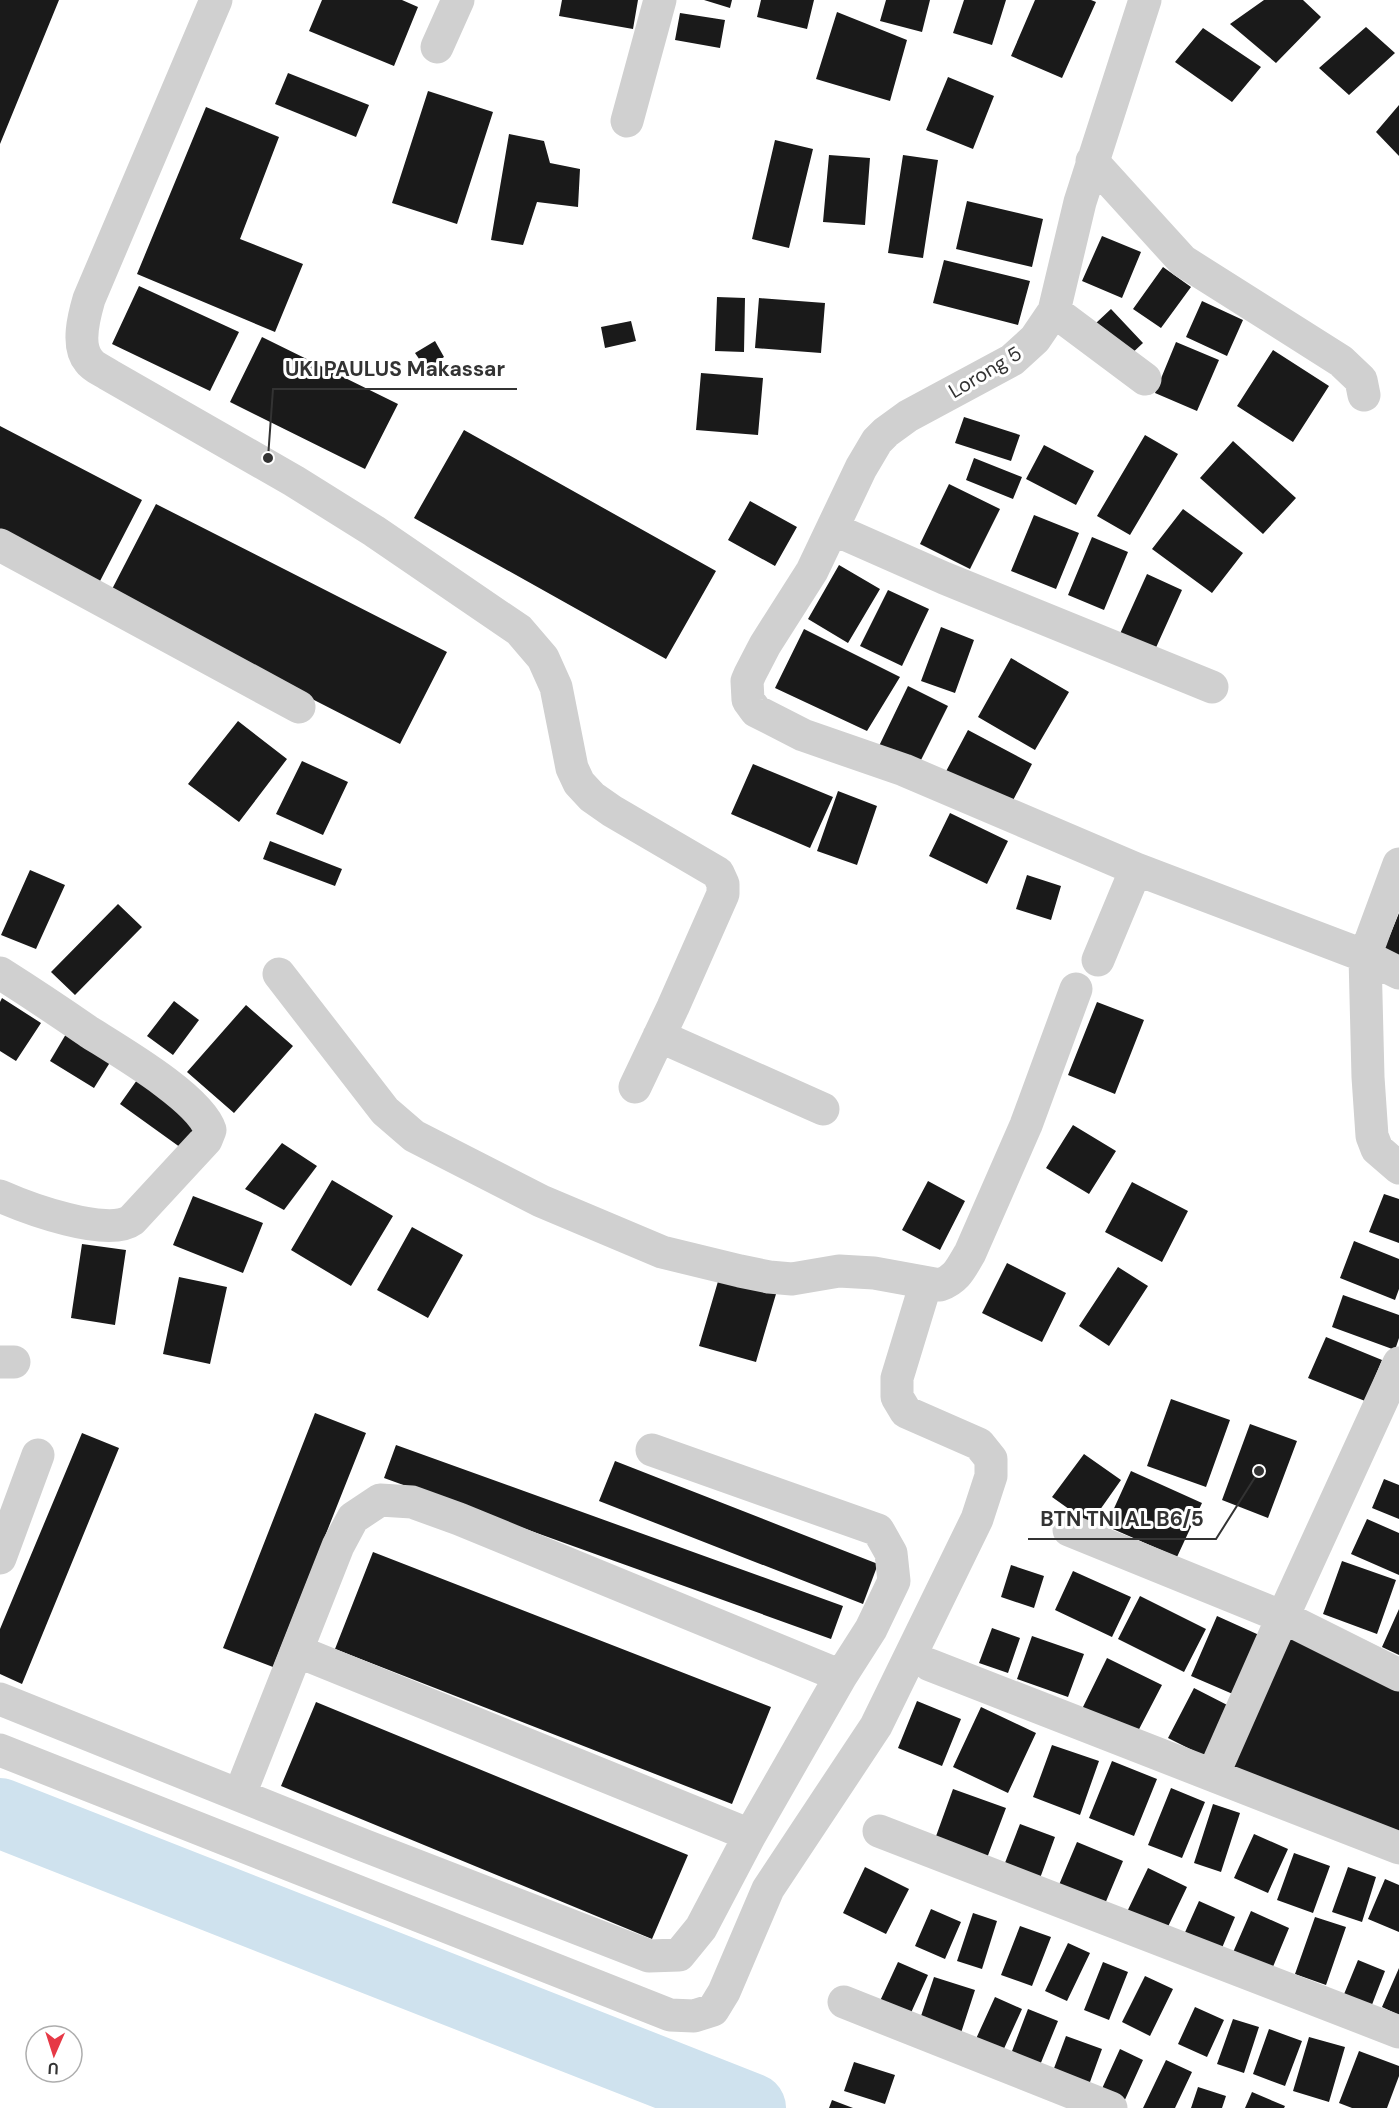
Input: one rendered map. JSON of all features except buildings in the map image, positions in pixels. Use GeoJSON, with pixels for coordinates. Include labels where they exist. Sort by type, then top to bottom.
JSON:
{"type":"FeatureCollection","features":[{"type":"Feature","properties":{"kind":"street"},"geometry":{"type":"LineString","coordinates":[[216,0],[89,299],[82,326],[85,352],[89,361],[109,375],[240,448],[374,531],[506,620],[529,640],[543,658],[556,687],[573,768],[579,783],[605,807],[701,862],[722,878],[723,894],[635,1087]]}},
{"type":"Feature","properties":{"kind":"street"},"geometry":{"type":"LineString","coordinates":[[437,47],[458,0]]}},
{"type":"Feature","properties":{"kind":"street"},"geometry":{"type":"LineString","coordinates":[[627,121],[660,0]]}},
{"type":"Feature","properties":{"kind":"street","name":"Lorong 5"},"geometry":{"type":"LineString","coordinates":[[1145,0],[1080,202],[1054,311],[1035,339],[1012,360],[908,416],[877,441],[861,468],[812,571],[765,645],[750,674],[747,681],[748,700],[756,711],[803,735],[904,770],[1136,869],[1365,956],[1399,973]]}},
{"type":"Feature","properties":{"kind":"street"},"geometry":{"type":"LineString","coordinates":[[1092,161],[1183,261],[1341,361],[1361,380],[1364,394]]}},
{"type":"Feature","properties":{"kind":"street"},"geometry":{"type":"LineString","coordinates":[[1054,311],[1145,379]]}},
{"type":"Feature","properties":{"kind":"street"},"geometry":{"type":"LineString","coordinates":[[833,530],[944,578],[1212,687]]}},
{"type":"Feature","properties":{"kind":"street"},"geometry":{"type":"LineString","coordinates":[[0,545],[299,707]]}},
{"type":"Feature","properties":{"kind":"street"},"geometry":{"type":"LineString","coordinates":[[1399,864],[1365,956],[1372,1136],[1377,1149],[1399,1168]]}},
{"type":"Feature","properties":{"kind":"street"},"geometry":{"type":"LineString","coordinates":[[1098,960],[1136,869]]}},
{"type":"Feature","properties":{"kind":"street"},"geometry":{"type":"LineString","coordinates":[[0,973],[146,1069],[184,1098],[206,1120],[210,1130],[206,1140],[132,1220],[120,1226],[81,1223],[32,1209],[0,1196]]}},
{"type":"Feature","properties":{"kind":"street"},"geometry":{"type":"LineString","coordinates":[[279,974],[385,1111],[414,1136],[541,1201],[662,1252],[740,1271],[792,1279],[839,1271],[874,1273],[940,1285],[951,1281],[970,1253],[1026,1125],[1076,989]]}},
{"type":"Feature","properties":{"kind":"street"},"geometry":{"type":"LineString","coordinates":[[659,1036],[823,1109]]}},
{"type":"Feature","properties":{"kind":"street"},"geometry":{"type":"LineString","coordinates":[[0,1750],[670,2014],[693,2016],[713,2010],[724,1992],[768,1889],[876,1726],[977,1519],[991,1476],[991,1459],[979,1444],[906,1412],[897,1397],[897,1378],[926,1283]]}},
{"type":"Feature","properties":{"kind":"street"},"geometry":{"type":"LineString","coordinates":[[1213,1775],[1399,1363]]}},
{"type":"Feature","properties":{"kind":"street"},"geometry":{"type":"LineString","coordinates":[[0,1699],[363,1845],[649,1956],[679,1955],[701,1928],[750,1835],[841,1676],[871,1629],[894,1581],[891,1553],[878,1530],[652,1450]]}},
{"type":"Feature","properties":{"kind":"street"},"geometry":{"type":"LineString","coordinates":[[0,1558],[38,1455]]}},
{"type":"Feature","properties":{"kind":"street"},"geometry":{"type":"LineString","coordinates":[[240,1794],[338,1546],[352,1518],[380,1500],[412,1502],[459,1519],[841,1676]]}},
{"type":"Feature","properties":{"kind":"street"},"geometry":{"type":"LineString","coordinates":[[1069,1530],[1283,1617],[1399,1676]]}},
{"type":"Feature","properties":{"kind":"street"},"geometry":{"type":"LineString","coordinates":[[297,1652],[750,1835]]}},
{"type":"Feature","properties":{"kind":"street"},"geometry":{"type":"LineString","coordinates":[[930,1665],[1399,1848]]}},
{"type":"Feature","properties":{"kind":"street"},"geometry":{"type":"LineString","coordinates":[[879,1831],[1399,2032]]}},
{"type":"Feature","properties":{"kind":"street"},"geometry":{"type":"LineString","coordinates":[[844,2002],[1111,2108]]}},
{"type":"Feature","properties":{"kind":"waterway"},"geometry":{"type":"LineString","coordinates":[[0,1813],[751,2108]]}},
{"type":"Feature","properties":{"kind":"place","name":"UKI PAULUS Makassar"},"geometry":{"type":"Point","coordinates":[268,458]}},
{"type":"Feature","properties":{"kind":"place","name":"BTN TNI AL B6/5"},"geometry":{"type":"Point","coordinates":[1259,1471]}}]}
